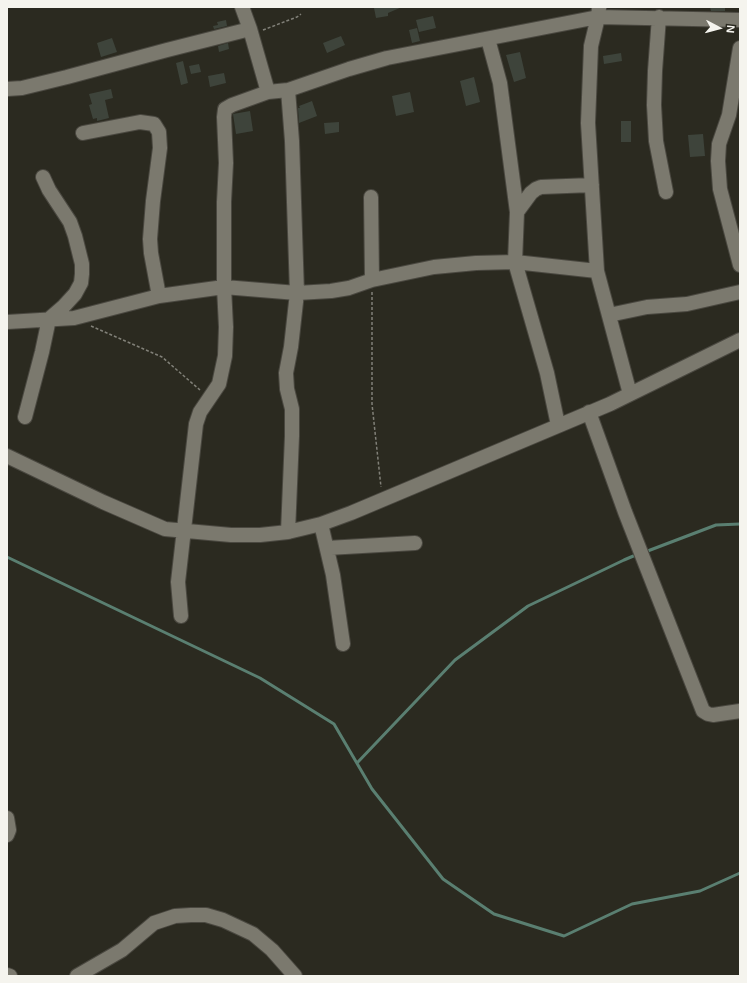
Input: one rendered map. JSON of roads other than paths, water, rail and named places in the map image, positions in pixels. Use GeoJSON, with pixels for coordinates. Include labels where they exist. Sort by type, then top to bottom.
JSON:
{"type":"FeatureCollection","features":[{"type":"Feature","properties":{"kind":"street"},"geometry":{"type":"LineString","coordinates":[[242,7],[251,32],[268,92]]}},
{"type":"Feature","properties":{"kind":"street"},"geometry":{"type":"LineString","coordinates":[[599,12],[591,46],[588,123],[597,271],[630,394]]}},
{"type":"Feature","properties":{"kind":"street"},"geometry":{"type":"LineString","coordinates":[[181,616],[178,582],[196,424],[200,412],[219,384],[225,356],[224,202],[226,163],[224,117],[226,110],[232,105],[268,92],[288,90],[349,69],[387,58],[423,50],[488,39],[599,12],[659,17],[740,20]]}},
{"type":"Feature","properties":{"kind":"street"},"geometry":{"type":"LineString","coordinates":[[659,17],[654,105],[656,140],[666,192]]}},
{"type":"Feature","properties":{"kind":"street"},"geometry":{"type":"LineString","coordinates":[[7,89],[22,88],[167,50],[251,32]]}},
{"type":"Feature","properties":{"kind":"street"},"geometry":{"type":"LineString","coordinates":[[488,39],[500,82],[517,212],[515,262],[546,373],[558,425]]}},
{"type":"Feature","properties":{"kind":"street"},"geometry":{"type":"LineString","coordinates":[[740,48],[729,115],[719,144],[718,161],[720,189],[740,265]]}},
{"type":"Feature","properties":{"kind":"street"},"geometry":{"type":"LineString","coordinates":[[288,90],[293,156],[297,293],[291,347],[286,373],[287,388],[292,409],[288,532]]}},
{"type":"Feature","properties":{"kind":"street"},"geometry":{"type":"LineString","coordinates":[[83,133],[140,122],[154,124],[159,132],[160,148],[150,239],[159,296]]}},
{"type":"Feature","properties":{"kind":"street"},"geometry":{"type":"LineString","coordinates":[[25,417],[49,319],[64,306],[74,294],[80,283],[82,274],[82,264],[76,236],[70,222],[49,190],[43,177]]}},
{"type":"Feature","properties":{"kind":"street"},"geometry":{"type":"LineString","coordinates":[[517,212],[531,194],[536,189],[541,187],[592,185]]}},
{"type":"Feature","properties":{"kind":"street"},"geometry":{"type":"LineString","coordinates":[[371,197],[372,280]]}},
{"type":"Feature","properties":{"kind":"street"},"geometry":{"type":"LineString","coordinates":[[7,322],[74,318],[159,296],[224,287],[297,293],[331,291],[349,288],[372,280],[434,267],[476,263],[515,262],[597,271]]}},
{"type":"Feature","properties":{"kind":"street"},"geometry":{"type":"LineString","coordinates":[[609,315],[648,307],[687,304],[740,292]]}},
{"type":"Feature","properties":{"kind":"street"},"geometry":{"type":"LineString","coordinates":[[7,456],[103,502],[165,529],[184,532],[231,535],[260,535],[288,532],[321,524],[382,500],[610,404],[740,340]]}},
{"type":"Feature","properties":{"kind":"street"},"geometry":{"type":"LineString","coordinates":[[589,412],[625,512],[703,711],[713,715],[740,711]]}},
{"type":"Feature","properties":{"kind":"street"},"geometry":{"type":"LineString","coordinates":[[321,524],[333,575],[343,644]]}},
{"type":"Feature","properties":{"kind":"street"},"geometry":{"type":"LineString","coordinates":[[327,548],[415,544]]}},
{"type":"Feature","properties":{"kind":"street"},"geometry":{"type":"LineString","coordinates":[[7,818],[9,830],[7,835]]}},
{"type":"Feature","properties":{"kind":"street"},"geometry":{"type":"LineString","coordinates":[[77,976],[122,950],[154,923],[175,916],[191,915],[206,916],[223,920],[253,934],[272,950],[296,976]]}},
{"type":"Feature","properties":{"kind":"waterway"},"geometry":{"type":"LineString","coordinates":[[645,552],[716,525],[740,524]]}},
{"type":"Feature","properties":{"kind":"waterway"},"geometry":{"type":"LineString","coordinates":[[357,763],[455,660],[528,606],[638,554]]}},
{"type":"Feature","properties":{"kind":"waterway"},"geometry":{"type":"LineString","coordinates":[[7,557],[260,678],[334,724],[372,789],[443,879],[494,914],[564,936],[632,904],[700,891],[740,873]]}}]}
